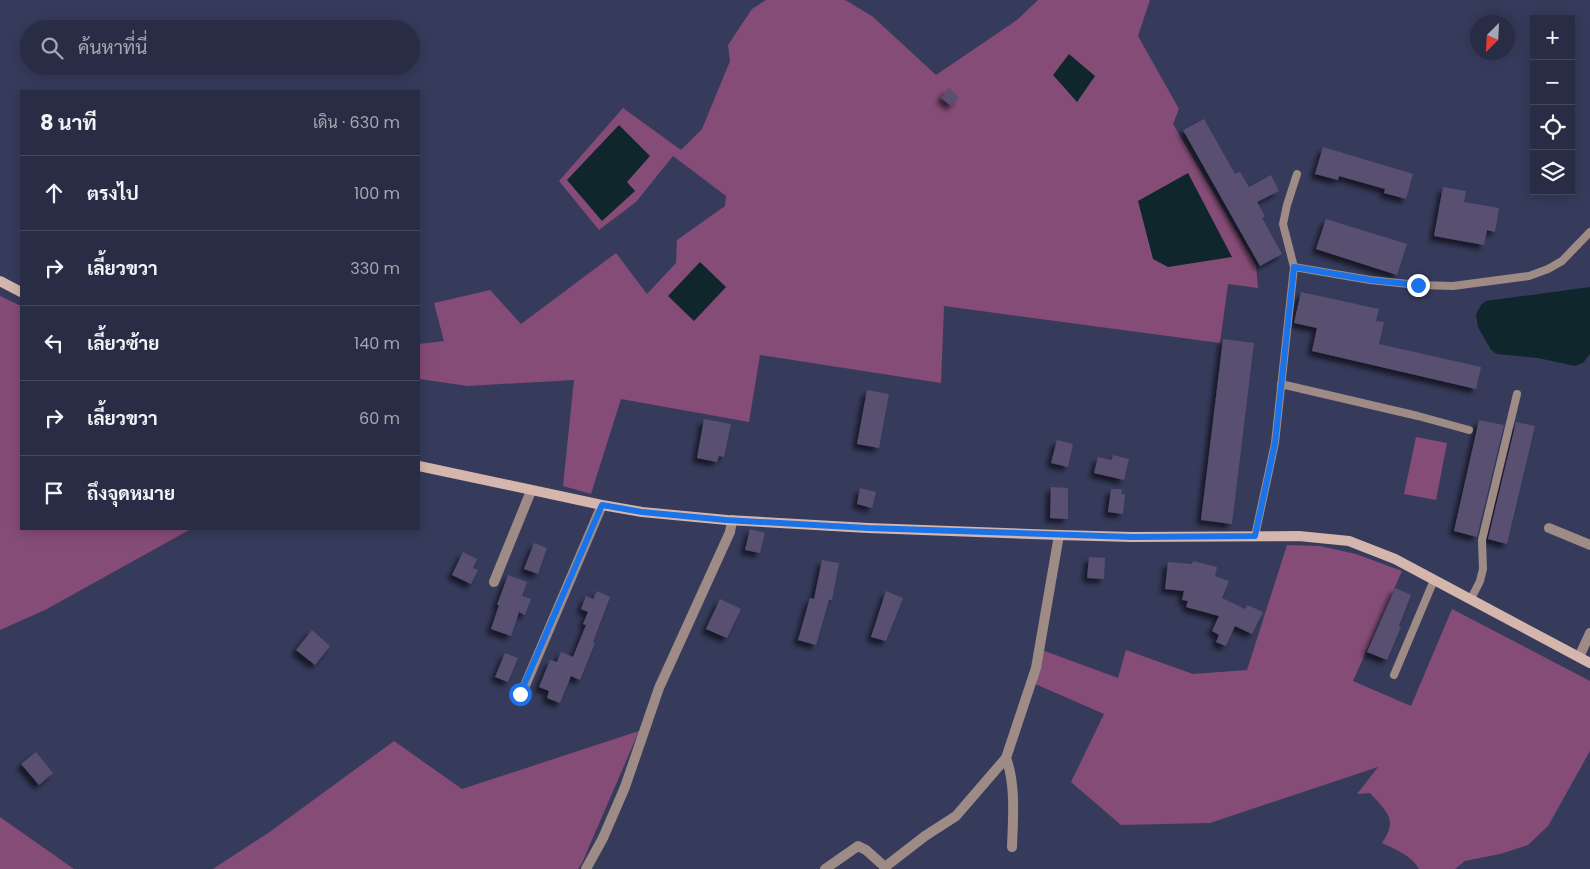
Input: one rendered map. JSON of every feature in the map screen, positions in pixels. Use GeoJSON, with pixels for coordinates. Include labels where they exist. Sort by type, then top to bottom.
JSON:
{"type":"FeatureCollection","features":[{"type":"Feature","properties":{"kind":"street"},"geometry":{"type":"LineString","coordinates":[[0,281],[20,291]]}},
{"type":"Feature","properties":{"kind":"street"},"geometry":{"type":"LineString","coordinates":[[420,466],[531,491],[642,512],[732,520],[868,528],[1059,535],[1132,537],[1298,536],[1349,541],[1395,559],[1590,663]]}},
{"type":"Feature","properties":{"kind":"street"},"geometry":{"type":"LineString","coordinates":[[494,582],[531,491]]}},
{"type":"Feature","properties":{"kind":"street"},"geometry":{"type":"LineString","coordinates":[[520,694],[602,505]]}},
{"type":"Feature","properties":{"kind":"street"},"geometry":{"type":"LineString","coordinates":[[586,869],[603,838],[625,787],[659,688],[730,532],[732,520]]}},
{"type":"Feature","properties":{"kind":"street"},"geometry":{"type":"LineString","coordinates":[[1549,528],[1590,545]]}},
{"type":"Feature","properties":{"kind":"street"},"geometry":{"type":"LineString","coordinates":[[825,869],[858,846],[866,850],[886,868],[925,836],[956,816],[1006,758],[1036,668],[1059,535]]}},
{"type":"Feature","properties":{"kind":"street"},"geometry":{"type":"LineString","coordinates":[[1579,657],[1590,634]]}},
{"type":"Feature","properties":{"kind":"street"},"geometry":{"type":"LineString","coordinates":[[1006,758],[1009,767],[1013,811],[1012,847]]}},
{"type":"Feature","properties":{"kind":"lane"},"geometry":{"type":"LineString","coordinates":[[1255,536],[1275,443],[1294,267],[1283,224],[1297,174]]}},
{"type":"Feature","properties":{"kind":"lane"},"geometry":{"type":"LineString","coordinates":[[1294,267],[1380,281],[1418,285],[1462,284],[1529,276],[1548,269],[1562,261],[1590,232]]}},
{"type":"Feature","properties":{"kind":"lane"},"geometry":{"type":"LineString","coordinates":[[1280,384],[1418,416],[1469,430]]}},
{"type":"Feature","properties":{"kind":"lane"},"geometry":{"type":"LineString","coordinates":[[1471,599],[1480,581],[1483,569],[1482,540],[1517,394]]}},
{"type":"Feature","properties":{"kind":"lane"},"geometry":{"type":"LineString","coordinates":[[1394,675],[1434,580]]}},
{"type":"Feature","properties":{"kind":"shaded area"},"geometry":{"type":"Polygon","coordinates":[[[766,0],[845,0],[872,16],[936,75],[1017,20],[1038,0],[1150,0],[1138,36],[1179,109],[1173,124],[1256,265],[1258,288],[1228,284],[1220,343],[944,306],[941,383],[760,355],[749,422],[621,399],[591,494],[563,486],[574,380],[468,386],[420,379],[420,344],[444,341],[434,303],[490,290],[521,324],[616,253],[647,294],[676,263],[677,240],[725,206],[726,196],[673,156],[636,202],[599,230],[559,181],[623,108],[681,150],[702,129],[730,61],[728,45],[752,9],[766,0]]]}},
{"type":"Feature","properties":{"kind":"shaded area"},"geometry":{"type":"Polygon","coordinates":[[[1069,54],[1095,76],[1077,102],[1053,75],[1069,54]]]}},
{"type":"Feature","properties":{"kind":"shaded area"},"geometry":{"type":"Polygon","coordinates":[[[619,125],[650,156],[627,182],[635,191],[602,221],[567,180],[619,125]]]}},
{"type":"Feature","properties":{"kind":"shaded area"},"geometry":{"type":"Polygon","coordinates":[[[1188,173],[1232,257],[1168,267],[1153,259],[1138,201],[1188,173]]]}},
{"type":"Feature","properties":{"kind":"shaded area"},"geometry":{"type":"Polygon","coordinates":[[[700,262],[726,287],[694,321],[668,296],[700,262]]]}},
{"type":"Feature","properties":{"kind":"shaded area"},"geometry":{"type":"Polygon","coordinates":[[[1590,287],[1590,354],[1583,363],[1575,366],[1538,358],[1497,354],[1491,350],[1478,327],[1476,314],[1481,305],[1486,301],[1590,287]]]}},
{"type":"Feature","properties":{"kind":"shaded area"},"geometry":{"type":"Polygon","coordinates":[[[0,296],[20,306],[20,530],[189,530],[45,610],[0,630],[0,296]]]}},
{"type":"Feature","properties":{"kind":"shaded area"},"geometry":{"type":"Polygon","coordinates":[[[1416,437],[1447,443],[1436,500],[1404,494],[1416,437]]]}},
{"type":"Feature","properties":{"kind":"shaded area"},"geometry":{"type":"Polygon","coordinates":[[[1287,545],[1320,546],[1356,554],[1402,571],[1353,681],[1411,706],[1452,609],[1590,681],[1590,751],[1548,826],[1528,845],[1500,854],[1465,861],[1455,869],[1419,869],[1407,856],[1382,843],[1390,828],[1390,821],[1385,810],[1370,793],[1357,794],[1378,767],[1210,823],[1121,825],[1071,782],[1104,714],[1033,683],[1042,650],[1118,678],[1126,650],[1193,674],[1247,670],[1287,545]]]}},
{"type":"Feature","properties":{"kind":"shaded area"},"geometry":{"type":"Polygon","coordinates":[[[639,731],[578,869],[213,869],[271,831],[394,741],[462,789],[639,731]]]}},
{"type":"Feature","properties":{"kind":"shaded area"},"geometry":{"type":"Polygon","coordinates":[[[0,817],[74,869],[0,869],[0,817]]]}},
{"type":"Feature","properties":{"kind":"building"},"geometry":{"type":"Polygon","coordinates":[[[949,88],[959,97],[951,106],[941,98],[949,88]]]}},
{"type":"Feature","properties":{"kind":"building"},"geometry":{"type":"Polygon","coordinates":[[[1204,119],[1235,174],[1240,172],[1249,187],[1271,175],[1279,191],[1257,202],[1265,216],[1262,218],[1282,254],[1260,266],[1183,130],[1204,119]]]}},
{"type":"Feature","properties":{"kind":"building"},"geometry":{"type":"Polygon","coordinates":[[[1323,147],[1413,174],[1406,199],[1384,193],[1385,189],[1339,176],[1338,180],[1315,174],[1323,147]]]}},
{"type":"Feature","properties":{"kind":"building"},"geometry":{"type":"Polygon","coordinates":[[[1443,187],[1466,191],[1464,202],[1499,208],[1495,232],[1487,230],[1484,245],[1434,236],[1443,187]]]}},
{"type":"Feature","properties":{"kind":"building"},"geometry":{"type":"Polygon","coordinates":[[[1326,219],[1407,244],[1397,275],[1316,249],[1326,219]]]}},
{"type":"Feature","properties":{"kind":"building"},"geometry":{"type":"Polygon","coordinates":[[[1301,292],[1379,309],[1376,321],[1384,322],[1379,344],[1481,367],[1476,389],[1312,351],[1317,328],[1294,323],[1301,292]]]}},
{"type":"Feature","properties":{"kind":"building"},"geometry":{"type":"Polygon","coordinates":[[[1223,339],[1254,343],[1232,524],[1201,520],[1223,339]]]}},
{"type":"Feature","properties":{"kind":"building"},"geometry":{"type":"Polygon","coordinates":[[[867,390],[889,394],[879,448],[857,444],[867,390]]]}},
{"type":"Feature","properties":{"kind":"building"},"geometry":{"type":"Polygon","coordinates":[[[704,419],[731,424],[724,457],[719,456],[717,462],[697,458],[704,419]]]}},
{"type":"Feature","properties":{"kind":"building"},"geometry":{"type":"Polygon","coordinates":[[[1479,420],[1504,425],[1477,537],[1454,531],[1479,420]]]}},
{"type":"Feature","properties":{"kind":"building"},"geometry":{"type":"Polygon","coordinates":[[[1516,422],[1535,426],[1507,544],[1488,539],[1516,422]]]}},
{"type":"Feature","properties":{"kind":"building"},"geometry":{"type":"Polygon","coordinates":[[[1057,440],[1073,444],[1068,467],[1051,463],[1057,440]]]}},
{"type":"Feature","properties":{"kind":"building"},"geometry":{"type":"Polygon","coordinates":[[[1113,455],[1129,459],[1124,480],[1094,473],[1098,457],[1112,460],[1113,455]]]}},
{"type":"Feature","properties":{"kind":"building"},"geometry":{"type":"Polygon","coordinates":[[[1051,487],[1068,488],[1068,519],[1050,518],[1051,487]]]}},
{"type":"Feature","properties":{"kind":"building"},"geometry":{"type":"Polygon","coordinates":[[[860,488],[876,492],[872,508],[857,504],[860,488]]]}},
{"type":"Feature","properties":{"kind":"building"},"geometry":{"type":"Polygon","coordinates":[[[1111,489],[1122,489],[1121,494],[1125,494],[1123,514],[1108,512],[1111,489]]]}},
{"type":"Feature","properties":{"kind":"building"},"geometry":{"type":"Polygon","coordinates":[[[750,529],[765,533],[760,553],[745,550],[750,529]]]}},
{"type":"Feature","properties":{"kind":"building"},"geometry":{"type":"Polygon","coordinates":[[[534,543],[547,548],[538,574],[524,569],[534,543]]]}},
{"type":"Feature","properties":{"kind":"building"},"geometry":{"type":"Polygon","coordinates":[[[463,552],[477,559],[473,568],[478,570],[471,584],[452,575],[463,552]]]}},
{"type":"Feature","properties":{"kind":"building"},"geometry":{"type":"Polygon","coordinates":[[[1089,557],[1105,558],[1104,579],[1087,578],[1089,557]]]}},
{"type":"Feature","properties":{"kind":"building"},"geometry":{"type":"Polygon","coordinates":[[[822,560],[839,563],[832,600],[829,600],[816,645],[798,640],[810,598],[814,599],[822,560]]]}},
{"type":"Feature","properties":{"kind":"building"},"geometry":{"type":"Polygon","coordinates":[[[1193,561],[1217,567],[1215,576],[1229,581],[1222,598],[1245,609],[1247,605],[1263,612],[1252,634],[1235,626],[1226,646],[1216,642],[1219,635],[1212,631],[1219,616],[1186,607],[1188,601],[1182,600],[1184,591],[1165,589],[1168,562],[1192,564],[1193,561]]]}},
{"type":"Feature","properties":{"kind":"building"},"geometry":{"type":"Polygon","coordinates":[[[508,575],[527,582],[522,596],[531,599],[525,615],[519,612],[511,636],[491,629],[508,575]]]}},
{"type":"Feature","properties":{"kind":"building"},"geometry":{"type":"Polygon","coordinates":[[[1395,588],[1411,595],[1399,626],[1401,627],[1387,660],[1367,652],[1395,588]]]}},
{"type":"Feature","properties":{"kind":"building"},"geometry":{"type":"Polygon","coordinates":[[[597,591],[610,597],[593,642],[595,643],[580,680],[571,676],[560,703],[547,698],[549,691],[539,687],[550,660],[557,662],[561,652],[573,657],[586,625],[583,624],[588,612],[581,609],[586,596],[593,599],[597,591]]]}},
{"type":"Feature","properties":{"kind":"building"},"geometry":{"type":"Polygon","coordinates":[[[886,591],[903,598],[886,641],[871,637],[886,591]]]}},
{"type":"Feature","properties":{"kind":"building"},"geometry":{"type":"Polygon","coordinates":[[[720,599],[741,609],[727,638],[706,629],[720,599]]]}},
{"type":"Feature","properties":{"kind":"building"},"geometry":{"type":"Polygon","coordinates":[[[312,630],[330,646],[315,665],[296,650],[312,630]]]}},
{"type":"Feature","properties":{"kind":"building"},"geometry":{"type":"Polygon","coordinates":[[[505,653],[518,658],[508,682],[495,677],[505,653]]]}},
{"type":"Feature","properties":{"kind":"building"},"geometry":{"type":"Polygon","coordinates":[[[36,752],[53,773],[39,785],[21,764],[36,752]]]}},
{"type":"Feature","properties":{"kind":"route"},"geometry":{"type":"LineString","coordinates":[[520,694],[602,505],[642,512],[726,520],[868,528],[1132,537],[1255,536],[1275,443],[1294,267],[1370,280],[1418,285]]}}]}
